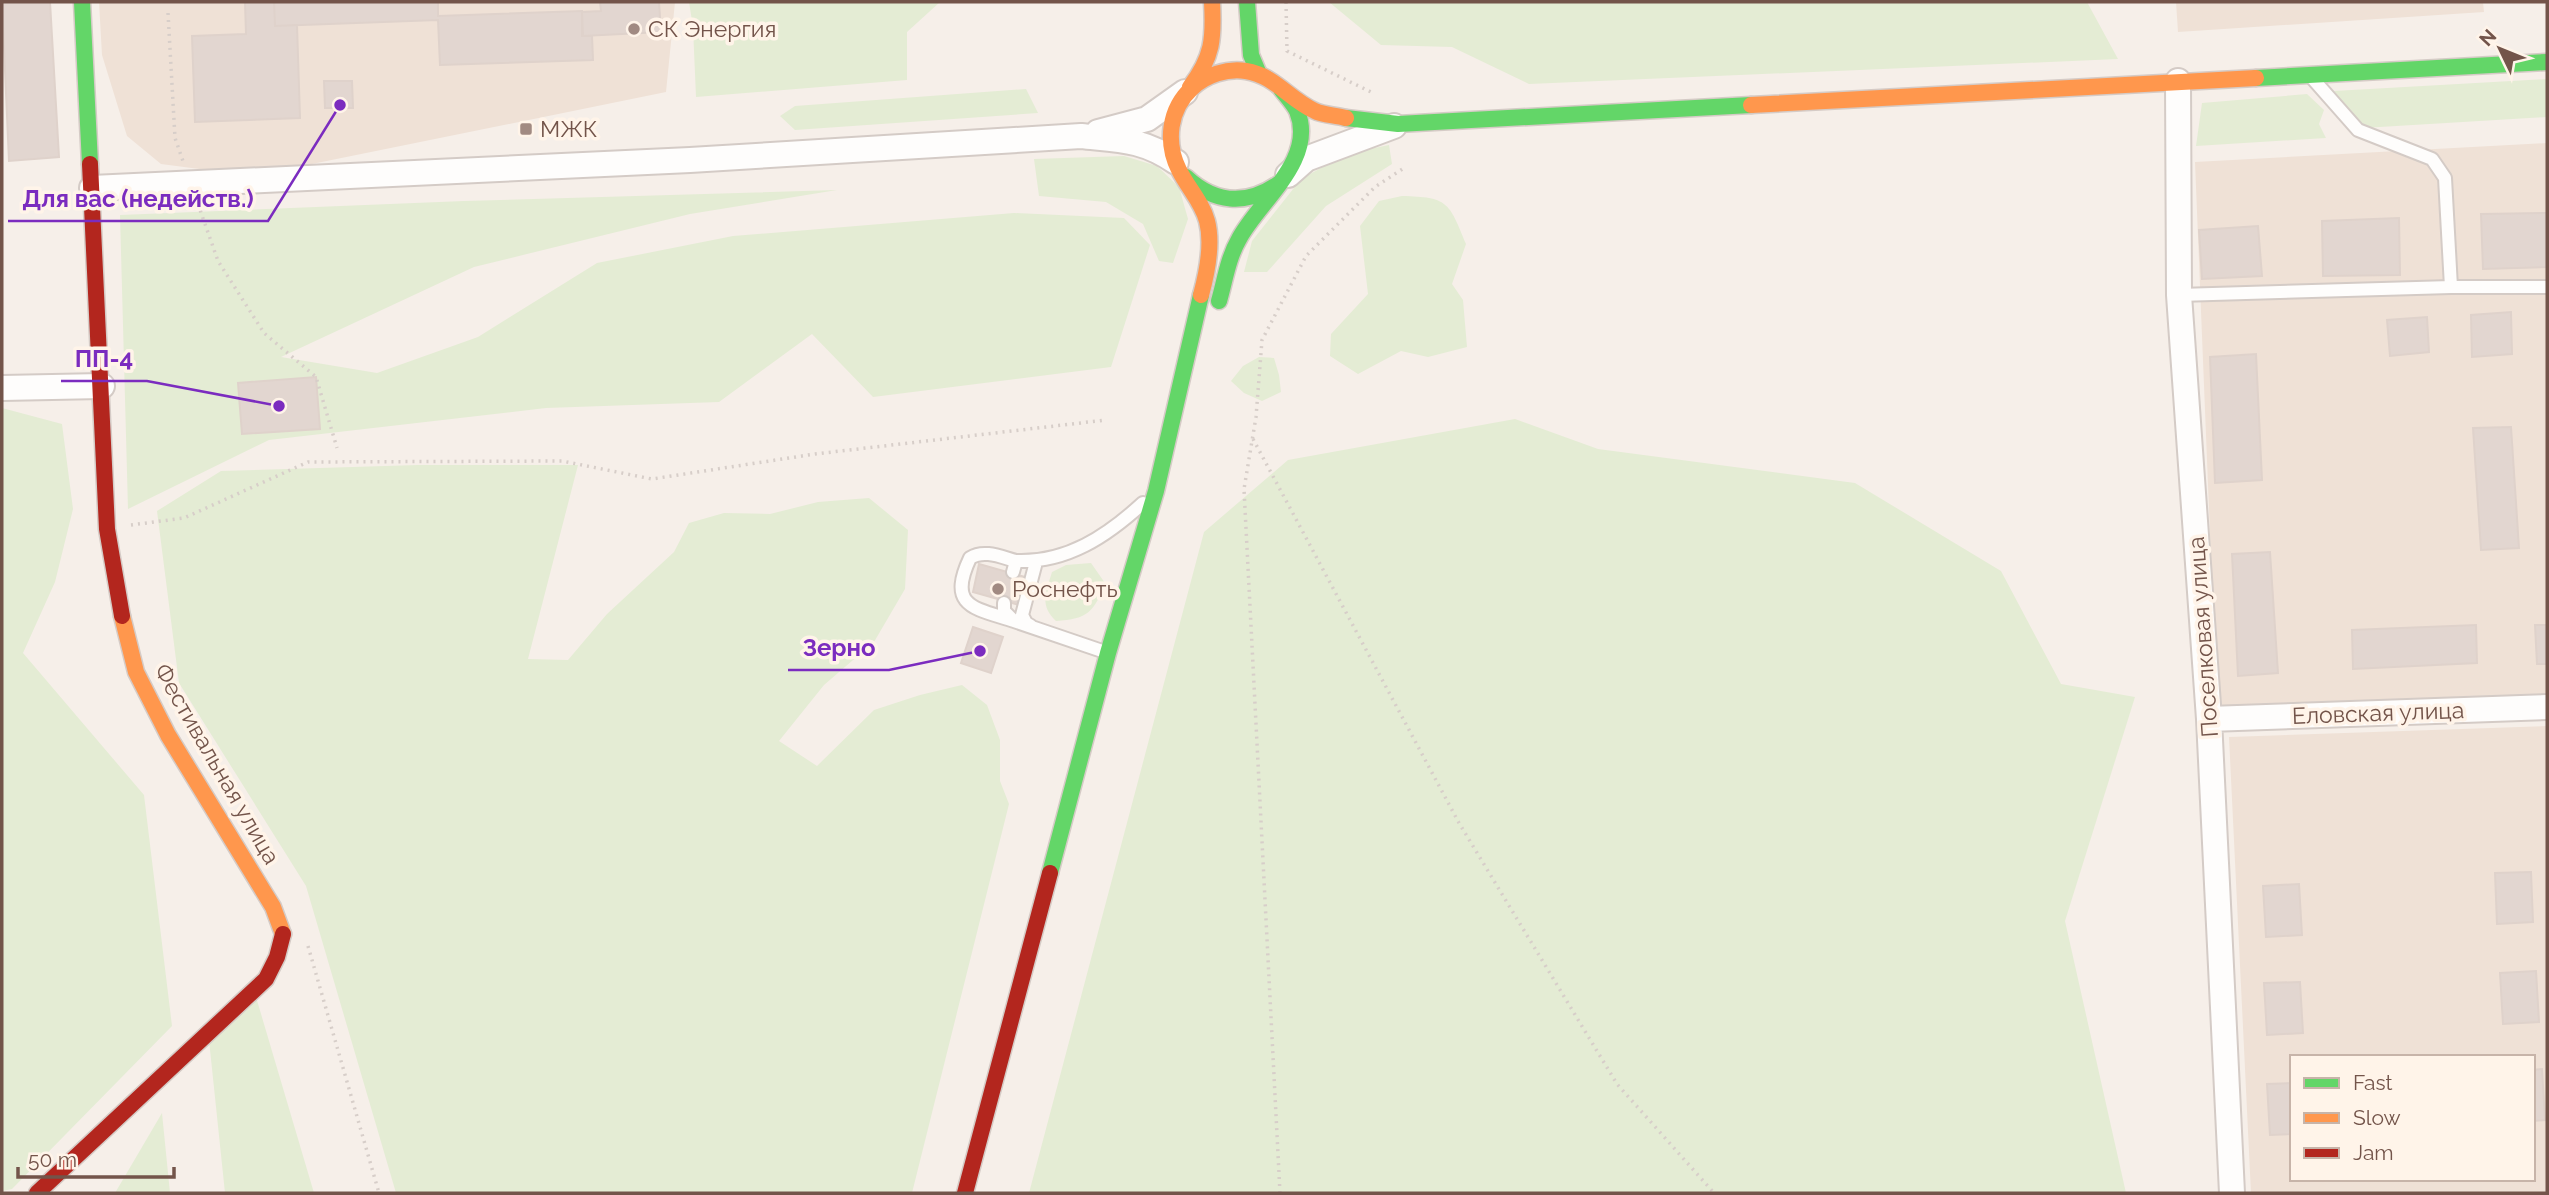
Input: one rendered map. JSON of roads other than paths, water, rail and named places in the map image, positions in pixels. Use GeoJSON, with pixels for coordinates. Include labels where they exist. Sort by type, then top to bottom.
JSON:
{"type":"FeatureCollection","features":[{"type":"Feature","properties":{"kind":"street","name":"Фестивальная улица"},"geometry":{"type":"LineString","coordinates":[[37,1193],[266,979],[277,957],[283,934],[273,907],[168,735],[136,673],[119,602],[107,528],[82,2]]}},
{"type":"Feature","properties":{"kind":"street"},"geometry":{"type":"LineString","coordinates":[[965,1193],[1108,653],[1156,491],[1207,271],[1208,225],[1203,208],[1179,171],[1171,143],[1171,124],[1177,106],[1211,56],[1214,43],[1213,2]]}},
{"type":"Feature","properties":{"kind":"street"},"geometry":{"type":"LineString","coordinates":[[1247,2],[1251,55],[1259,74]]}},
{"type":"Feature","properties":{"kind":"street"},"geometry":{"type":"LineString","coordinates":[[92,188],[690,160],[1081,136],[1147,119],[1197,82],[1216,73],[1238,70],[1259,74],[1315,111],[1398,124],[2547,62]]}},
{"type":"Feature","properties":{"kind":"street","name":"Поселковая улица"},"geometry":{"type":"LineString","coordinates":[[2178,80],[2179,295],[2209,719],[2232,1193]]}},
{"type":"Feature","properties":{"kind":"street"},"geometry":{"type":"LineString","coordinates":[[1176,411],[1213,320],[1238,240],[1295,161],[1301,138],[1300,126],[1293,104],[1278,85]]}},
{"type":"Feature","properties":{"kind":"street"},"geometry":{"type":"LineString","coordinates":[[1081,136],[1148,145],[1158,149],[1176,162],[1195,186],[1220,199],[1238,200],[1257,197],[1306,159],[1398,124]]}},
{"type":"Feature","properties":{"kind":"street"},"geometry":{"type":"LineString","coordinates":[[2,388],[102,386]]}},
{"type":"Feature","properties":{"kind":"street","name":"Еловская улица"},"geometry":{"type":"LineString","coordinates":[[2209,719],[2547,707]]}},
{"type":"Feature","properties":{"kind":"lane"},"geometry":{"type":"LineString","coordinates":[[2311,76],[2358,130],[2432,159],[2445,178],[2451,287]]}},
{"type":"Feature","properties":{"kind":"lane"},"geometry":{"type":"LineString","coordinates":[[2179,295],[2547,287]]}},
{"type":"Feature","properties":{"kind":"lane"},"geometry":{"type":"LineString","coordinates":[[1108,653],[1014,621],[993,606],[964,601],[961,584],[970,558],[976,554],[1002,563],[1036,562],[1096,541],[1156,491]]}},
{"type":"Feature","properties":{"kind":"lane"},"geometry":{"type":"LineString","coordinates":[[1032,627],[1022,615],[1036,562]]}},
{"type":"Feature","properties":{"kind":"place","name":"СК Энергия"},"geometry":{"type":"Point","coordinates":[634,29]}},
{"type":"Feature","properties":{"kind":"place","name":"Для вас (недейств.)"},"geometry":{"type":"Point","coordinates":[340,105]}},
{"type":"Feature","properties":{"kind":"place","name":"МЖК"},"geometry":{"type":"Point","coordinates":[526,129]}},
{"type":"Feature","properties":{"kind":"place","name":"ПП-4"},"geometry":{"type":"Point","coordinates":[279,406]}},
{"type":"Feature","properties":{"kind":"place","name":"Роснефть"},"geometry":{"type":"Point","coordinates":[998,589]}},
{"type":"Feature","properties":{"kind":"place","name":"Зерно"},"geometry":{"type":"Point","coordinates":[980,651]}}]}
